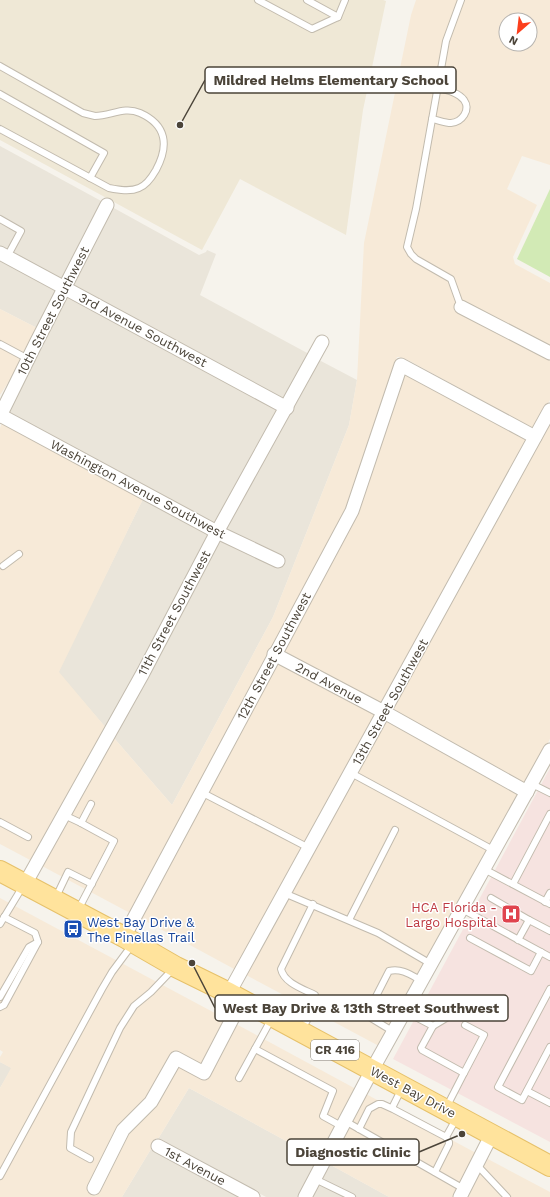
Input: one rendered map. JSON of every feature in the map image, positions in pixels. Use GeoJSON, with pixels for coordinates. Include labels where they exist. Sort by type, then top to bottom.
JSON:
{"type":"FeatureCollection","features":[{"type":"Feature","properties":{"kind":"main road","name":"West Bay Drive"},"geometry":{"type":"LineString","coordinates":[[0,871],[55,899],[176,967],[236,997],[550,1166]]}},
{"type":"Feature","properties":{"kind":"street","name":"10th Street Southwest"},"geometry":{"type":"LineString","coordinates":[[0,416],[107,205]]}},
{"type":"Feature","properties":{"kind":"street","name":"3rd Avenue Southwest"},"geometry":{"type":"LineString","coordinates":[[4,255],[287,408]]}},
{"type":"Feature","properties":{"kind":"street"},"geometry":{"type":"LineString","coordinates":[[461,307],[550,353]]}},
{"type":"Feature","properties":{"kind":"street","name":"11th Street Southwest"},"geometry":{"type":"LineString","coordinates":[[25,884],[143,673],[322,342]]}},
{"type":"Feature","properties":{"kind":"street","name":"12th Street Southwest"},"geometry":{"type":"LineString","coordinates":[[129,940],[201,792],[352,511],[400,365],[542,430]]}},
{"type":"Feature","properties":{"kind":"street","name":"13th Street Southwest"},"geometry":{"type":"LineString","coordinates":[[94,1188],[123,1130],[151,1102],[176,1058],[204,1072],[236,997],[284,893],[542,430],[550,410]]}},
{"type":"Feature","properties":{"kind":"street","name":"Washington Avenue Southwest"},"geometry":{"type":"LineString","coordinates":[[0,416],[218,532],[278,561]]}},
{"type":"Feature","properties":{"kind":"street","name":"2nd Avenue"},"geometry":{"type":"LineString","coordinates":[[274,654],[530,788]]}},
{"type":"Feature","properties":{"kind":"street"},"geometry":{"type":"LineString","coordinates":[[305,1197],[372,1070],[406,1012],[431,964],[550,750]]}},
{"type":"Feature","properties":{"kind":"street"},"geometry":{"type":"LineString","coordinates":[[462,1193],[492,1134]]}},
{"type":"Feature","properties":{"kind":"street","name":"1st Avenue"},"geometry":{"type":"LineString","coordinates":[[158,1146],[253,1197]]}},
{"type":"Feature","properties":{"kind":"lane"},"geometry":{"type":"LineString","coordinates":[[258,0],[312,29],[338,17],[345,0]]}},
{"type":"Feature","properties":{"kind":"lane"},"geometry":{"type":"LineString","coordinates":[[307,0],[338,17]]}},
{"type":"Feature","properties":{"kind":"lane"},"geometry":{"type":"LineString","coordinates":[[461,0],[446,41],[416,209],[407,247],[416,259],[451,279],[461,307]]}},
{"type":"Feature","properties":{"kind":"lane"},"geometry":{"type":"LineString","coordinates":[[0,66],[83,113],[95,116],[127,109],[140,112],[152,120],[160,128],[164,140],[164,150],[160,162],[148,181],[140,188],[119,190],[110,188],[90,178],[0,129]]}},
{"type":"Feature","properties":{"kind":"lane"},"geometry":{"type":"LineString","coordinates":[[432,119],[451,123],[460,121],[465,115],[466,107],[464,100],[451,91],[438,88]]}},
{"type":"Feature","properties":{"kind":"lane"},"geometry":{"type":"LineString","coordinates":[[0,94],[104,153],[90,178]]}},
{"type":"Feature","properties":{"kind":"lane"},"geometry":{"type":"LineString","coordinates":[[0,219],[21,231],[4,255]]}},
{"type":"Feature","properties":{"kind":"lane"},"geometry":{"type":"LineString","coordinates":[[0,344],[28,359]]}},
{"type":"Feature","properties":{"kind":"lane"},"geometry":{"type":"LineString","coordinates":[[1,568],[19,554]]}},
{"type":"Feature","properties":{"kind":"lane"},"geometry":{"type":"LineString","coordinates":[[351,773],[495,851]]}},
{"type":"Feature","properties":{"kind":"lane"},"geometry":{"type":"LineString","coordinates":[[530,788],[550,793]]}},
{"type":"Feature","properties":{"kind":"lane"},"geometry":{"type":"LineString","coordinates":[[201,792],[309,848]]}},
{"type":"Feature","properties":{"kind":"lane"},"geometry":{"type":"LineString","coordinates":[[81,823],[91,804]]}},
{"type":"Feature","properties":{"kind":"lane"},"geometry":{"type":"LineString","coordinates":[[64,814],[114,841],[78,912]]}},
{"type":"Feature","properties":{"kind":"lane"},"geometry":{"type":"LineString","coordinates":[[513,884],[550,814]]}},
{"type":"Feature","properties":{"kind":"lane"},"geometry":{"type":"LineString","coordinates":[[0,822],[28,837]]}},
{"type":"Feature","properties":{"kind":"lane"},"geometry":{"type":"LineString","coordinates":[[349,920],[395,830]]}},
{"type":"Feature","properties":{"kind":"lane"},"geometry":{"type":"LineString","coordinates":[[484,869],[548,903],[550,893]]}},
{"type":"Feature","properties":{"kind":"lane"},"geometry":{"type":"LineString","coordinates":[[55,899],[68,872],[92,884]]}},
{"type":"Feature","properties":{"kind":"lane"},"geometry":{"type":"LineString","coordinates":[[0,924],[25,884]]}},
{"type":"Feature","properties":{"kind":"lane"},"geometry":{"type":"LineString","coordinates":[[284,893],[378,933],[431,964]]}},
{"type":"Feature","properties":{"kind":"lane"},"geometry":{"type":"LineString","coordinates":[[491,898],[550,931]]}},
{"type":"Feature","properties":{"kind":"lane"},"geometry":{"type":"LineString","coordinates":[[301,1032],[314,1008],[315,995],[292,984],[282,975],[281,969],[312,904]]}},
{"type":"Feature","properties":{"kind":"lane"},"geometry":{"type":"LineString","coordinates":[[462,909],[550,957]]}},
{"type":"Feature","properties":{"kind":"lane"},"geometry":{"type":"LineString","coordinates":[[0,1007],[4,1005],[38,942],[35,933],[4,918]]}},
{"type":"Feature","properties":{"kind":"lane"},"geometry":{"type":"LineString","coordinates":[[518,940],[529,920]]}},
{"type":"Feature","properties":{"kind":"lane"},"geometry":{"type":"LineString","coordinates":[[470,938],[531,971],[541,952]]}},
{"type":"Feature","properties":{"kind":"lane"},"geometry":{"type":"LineString","coordinates":[[0,1176],[129,940]]}},
{"type":"Feature","properties":{"kind":"lane"},"geometry":{"type":"LineString","coordinates":[[0,997],[29,947],[38,942]]}},
{"type":"Feature","properties":{"kind":"lane"},"geometry":{"type":"LineString","coordinates":[[90,1159],[70,1148],[71,1132],[120,1028],[134,1006],[151,992],[176,967]]}},
{"type":"Feature","properties":{"kind":"lane"},"geometry":{"type":"LineString","coordinates":[[394,1032],[371,1018],[368,1012],[389,971],[404,971],[422,981]]}},
{"type":"Feature","properties":{"kind":"lane"},"geometry":{"type":"LineString","coordinates":[[550,989],[498,1087],[522,1100],[550,1047]]}},
{"type":"Feature","properties":{"kind":"lane"},"geometry":{"type":"LineString","coordinates":[[406,1012],[433,1026]]}},
{"type":"Feature","properties":{"kind":"lane"},"geometry":{"type":"LineString","coordinates":[[448,1016],[433,1026],[421,1048],[464,1074]]}},
{"type":"Feature","properties":{"kind":"lane"},"geometry":{"type":"LineString","coordinates":[[239,1078],[272,1017]]}},
{"type":"Feature","properties":{"kind":"lane"},"geometry":{"type":"LineString","coordinates":[[446,1137],[451,1113],[464,1074],[484,1035],[465,1025]]}},
{"type":"Feature","properties":{"kind":"lane"},"geometry":{"type":"LineString","coordinates":[[255,1049],[333,1091],[323,1116],[359,1129],[435,1172],[462,1193]]}},
{"type":"Feature","properties":{"kind":"lane"},"geometry":{"type":"LineString","coordinates":[[392,1108],[403,1087]]}},
{"type":"Feature","properties":{"kind":"lane"},"geometry":{"type":"LineString","coordinates":[[527,1091],[550,1103]]}},
{"type":"Feature","properties":{"kind":"lane"},"geometry":{"type":"LineString","coordinates":[[359,1129],[369,1108],[382,1104],[446,1137],[449,1144],[435,1172]]}},
{"type":"Feature","properties":{"kind":"lane"},"geometry":{"type":"LineString","coordinates":[[476,1164],[507,1197]]}},
{"type":"Feature","properties":{"kind":"lane"},"geometry":{"type":"LineString","coordinates":[[315,1179],[352,1197]]}},
{"type":"Feature","properties":{"kind":"shaded area"},"geometry":{"type":"Polygon","coordinates":[[[0,0],[386,1],[363,110],[346,235],[240,179],[202,250],[0,140],[0,0]]]}},
{"type":"Feature","properties":{"kind":"shaded area"},"geometry":{"type":"Polygon","coordinates":[[[416,0],[550,0],[550,165],[522,156],[507,189],[537,205],[513,257],[515,264],[550,283],[550,346],[460,299],[454,310],[550,360],[550,400],[533,429],[408,360],[397,357],[347,509],[130,913],[42,866],[114,738],[172,805],[273,617],[349,425],[357,380],[364,243],[411,15],[416,0]]]}},
{"type":"Feature","properties":{"kind":"shaded area"},"geometry":{"type":"Polygon","coordinates":[[[0,146],[103,202],[62,280],[0,246],[0,146]]]}},
{"type":"Feature","properties":{"kind":"shaded area"},"geometry":{"type":"Polygon","coordinates":[[[112,207],[199,255],[207,250],[216,254],[200,295],[309,354],[285,400],[72,285],[112,207]]]}},
{"type":"Feature","properties":{"kind":"shaded area"},"geometry":{"type":"Polygon","coordinates":[[[0,260],[57,291],[37,328],[0,309],[0,260]]]}},
{"type":"Feature","properties":{"kind":"shaded area"},"geometry":{"type":"Polygon","coordinates":[[[67,296],[279,411],[216,524],[8,412],[67,296]]]}},
{"type":"Feature","properties":{"kind":"shaded area"},"geometry":{"type":"Polygon","coordinates":[[[0,309],[37,328],[17,369],[0,395],[0,309]]]}},
{"type":"Feature","properties":{"kind":"shaded area"},"geometry":{"type":"Polygon","coordinates":[[[319,360],[357,380],[349,425],[273,617],[172,805],[114,738],[219,539],[280,568],[285,557],[225,529],[319,360]]]}},
{"type":"Feature","properties":{"kind":"shaded area"},"geometry":{"type":"Polygon","coordinates":[[[403,373],[527,440],[382,704],[282,651],[357,512],[403,373]]]}},
{"type":"Feature","properties":{"kind":"shaded area"},"geometry":{"type":"Polygon","coordinates":[[[550,421],[550,739],[526,784],[392,709],[550,421]]]}},
{"type":"Feature","properties":{"kind":"shaded area"},"geometry":{"type":"Polygon","coordinates":[[[2,423],[143,499],[59,672],[107,729],[32,861],[0,844],[0,428],[2,423]]]}},
{"type":"Feature","properties":{"kind":"shaded area"},"geometry":{"type":"Polygon","coordinates":[[[143,499],[210,534],[107,729],[58,672],[143,499]]]}},
{"type":"Feature","properties":{"kind":"shaded area"},"geometry":{"type":"Polygon","coordinates":[[[277,662],[376,715],[236,970],[140,918],[277,662]]]}},
{"type":"Feature","properties":{"kind":"shaded area"},"geometry":{"type":"Polygon","coordinates":[[[386,720],[520,794],[379,1046],[246,975],[386,720]]]}},
{"type":"Feature","properties":{"kind":"shaded area","name":"HCA Florida - Largo Hospital"},"geometry":{"type":"Polygon","coordinates":[[[550,768],[550,1142],[393,1059],[550,768]]]}},
{"type":"Feature","properties":{"kind":"shaded area"},"geometry":{"type":"Polygon","coordinates":[[[0,898],[226,1019],[202,1064],[179,1053],[147,1099],[118,1127],[87,1191],[96,1195],[128,1133],[178,1066],[201,1078],[236,1024],[356,1089],[319,1159],[189,1088],[158,1139],[156,1138],[122,1197],[0,1197],[0,1088],[11,1068],[0,1062],[0,1057],[3,1052],[0,1050],[0,898]]]}},
{"type":"Feature","properties":{"kind":"shaded area"},"geometry":{"type":"Polygon","coordinates":[[[0,1062],[12,1068],[0,1088],[0,1062]]]}},
{"type":"Feature","properties":{"kind":"shaded area"},"geometry":{"type":"Polygon","coordinates":[[[189,1088],[319,1159],[299,1197],[266,1197],[158,1139],[189,1088]]]}},
{"type":"Feature","properties":{"kind":"shaded area"},"geometry":{"type":"Polygon","coordinates":[[[366,1094],[476,1153],[454,1197],[389,1197],[329,1164],[366,1094]]]}},
{"type":"Feature","properties":{"kind":"shaded area"},"geometry":{"type":"Polygon","coordinates":[[[151,1149],[240,1197],[122,1197],[151,1149]]]}},
{"type":"Feature","properties":{"kind":"shaded area"},"geometry":{"type":"Polygon","coordinates":[[[486,1158],[550,1192],[550,1197],[466,1197],[486,1158]]]}},
{"type":"Feature","properties":{"kind":"shaded area"},"geometry":{"type":"Polygon","coordinates":[[[329,1164],[389,1197],[312,1197],[329,1164]]]}},
{"type":"Feature","properties":{"kind":"green space"},"geometry":{"type":"Polygon","coordinates":[[[550,189],[550,277],[517,259],[550,189]]]}},
{"type":"Feature","properties":{"kind":"place","name":"Mildred Helms Elementary School"},"geometry":{"type":"Point","coordinates":[180,125]}},
{"type":"Feature","properties":{"kind":"place","name":"HCA Florida - Largo Hospital"},"geometry":{"type":"Point","coordinates":[511,914]}},
{"type":"Feature","properties":{"kind":"place","name":"West Bay Drive & The Pinellas Trail"},"geometry":{"type":"Point","coordinates":[73,929]}},
{"type":"Feature","properties":{"kind":"place","name":"West Bay Drive & 13th Street Southwest"},"geometry":{"type":"Point","coordinates":[192,963]}},
{"type":"Feature","properties":{"kind":"place","name":"Diagnostic Clinic"},"geometry":{"type":"Point","coordinates":[462,1134]}}]}
